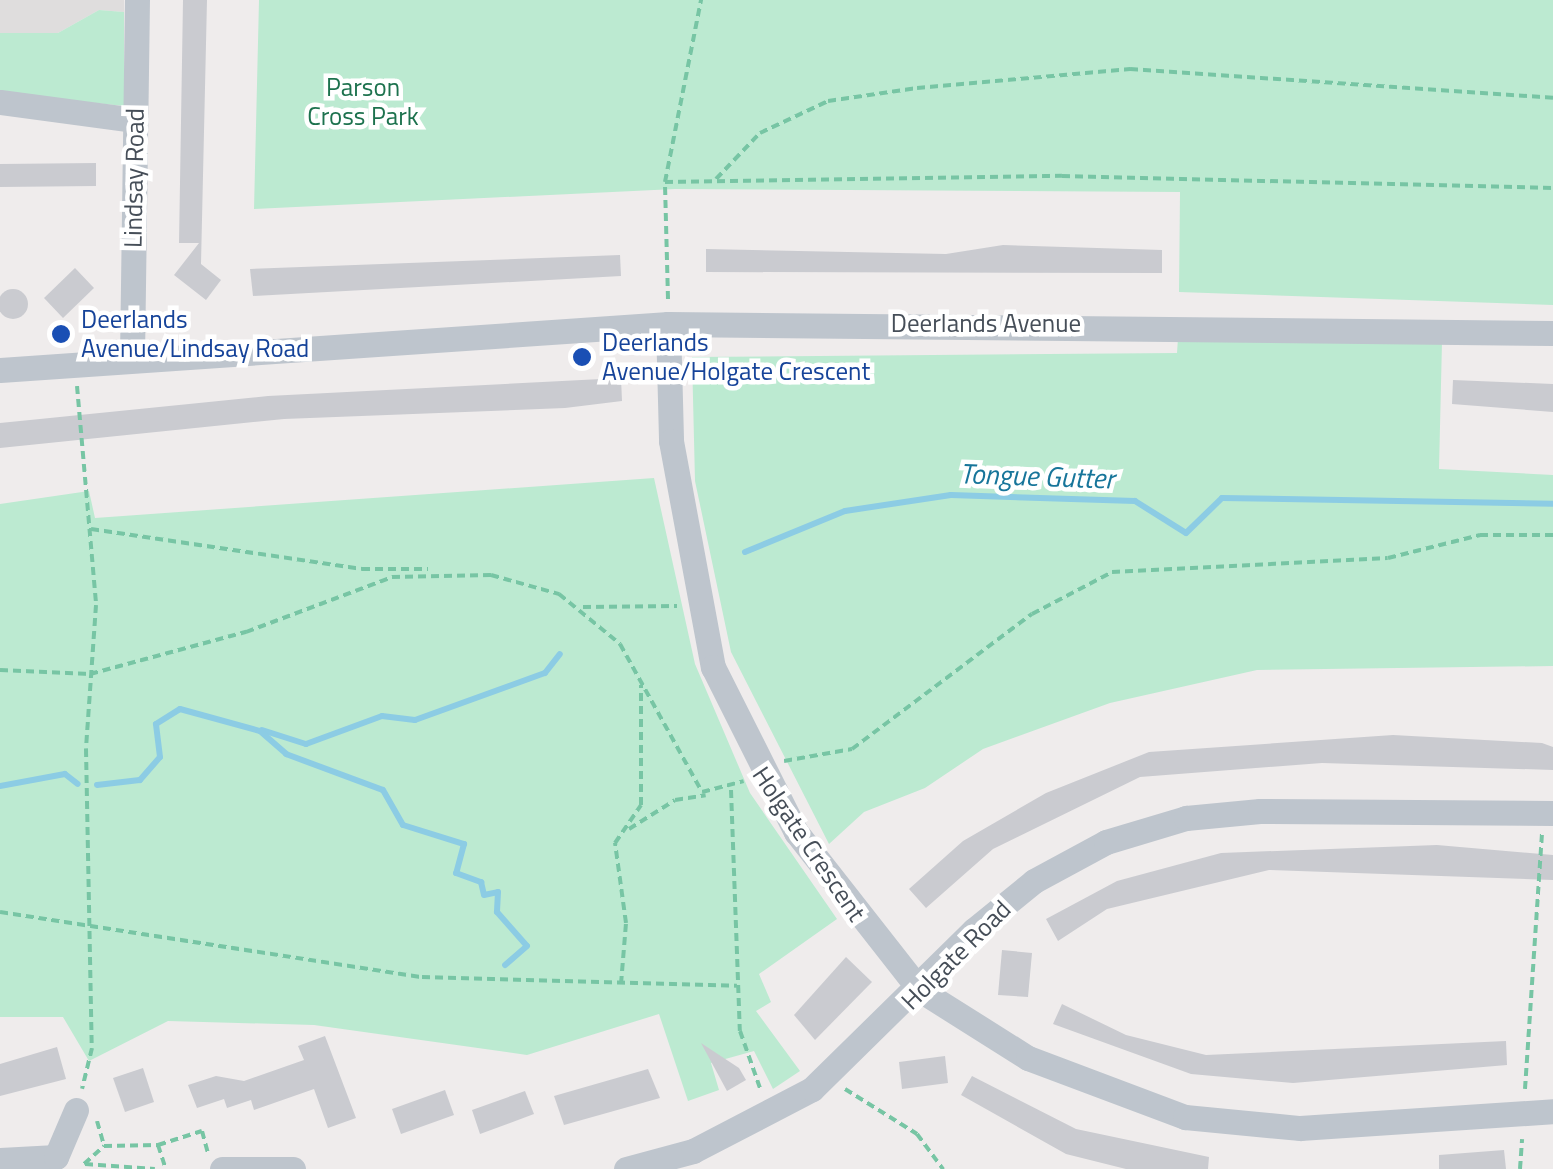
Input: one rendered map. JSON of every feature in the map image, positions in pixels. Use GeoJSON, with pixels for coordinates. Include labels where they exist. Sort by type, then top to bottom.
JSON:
{"type":"FeatureCollection","features":[{"type":"Feature","properties":{"kind":"street","name":"Lindsay Road"},"geometry":{"type":"LineString","coordinates":[[132,356],[137,0]]}},
{"type":"Feature","properties":{"kind":"street"},"geometry":{"type":"LineString","coordinates":[[0,102],[135,120]]}},
{"type":"Feature","properties":{"kind":"street","name":"Deerlands Avenue"},"geometry":{"type":"LineString","coordinates":[[0,370],[132,356],[668,324],[1553,333]]}},
{"type":"Feature","properties":{"kind":"street","name":"Holgate Crescent"},"geometry":{"type":"LineString","coordinates":[[668,324],[671,442],[696,603],[760,772],[838,894],[920,990],[1028,1058],[1185,1117],[1300,1128],[1523,1108],[1553,1110]]}},
{"type":"Feature","properties":{"kind":"street","name":"Holgate Road"},"geometry":{"type":"LineString","coordinates":[[626,1169],[667,1164],[771,1113],[827,1078],[1034,881],[1143,828],[1335,806],[1548,813]]}},
{"type":"Feature","properties":{"kind":"street"},"geometry":{"type":"LineString","coordinates":[[0,1160],[56,1157],[76,1110]]}},
{"type":"Feature","properties":{"kind":"street"},"geometry":{"type":"LineString","coordinates":[[222,1169],[293,1169]]}},
{"type":"Feature","properties":{"kind":"path"},"geometry":{"type":"LineString","coordinates":[[668,324],[665,182],[700,0]]}},
{"type":"Feature","properties":{"kind":"path"},"geometry":{"type":"LineString","coordinates":[[716,179],[760,133],[828,100],[917,88],[1130,70],[1553,98]]}},
{"type":"Feature","properties":{"kind":"path"},"geometry":{"type":"LineString","coordinates":[[665,182],[1062,176],[1553,188]]}},
{"type":"Feature","properties":{"kind":"path"},"geometry":{"type":"LineString","coordinates":[[74,362],[90,528],[92,1048],[76,1110]]}},
{"type":"Feature","properties":{"kind":"path"},"geometry":{"type":"LineString","coordinates":[[90,528],[362,569],[443,570],[531,584],[583,607],[696,603]]}},
{"type":"Feature","properties":{"kind":"path"},"geometry":{"type":"LineString","coordinates":[[620,984],[626,923],[615,843],[630,829],[675,800],[731,789],[793,756],[852,749],[1032,614],[1112,572],[1388,558],[1480,535],[1553,536]]}},
{"type":"Feature","properties":{"kind":"path"},"geometry":{"type":"LineString","coordinates":[[0,670],[90,674],[246,632],[392,577],[443,570]]}},
{"type":"Feature","properties":{"kind":"path"},"geometry":{"type":"LineString","coordinates":[[583,607],[640,682],[692,782],[713,794]]}},
{"type":"Feature","properties":{"kind":"path"},"geometry":{"type":"LineString","coordinates":[[630,829],[644,770],[640,682]]}},
{"type":"Feature","properties":{"kind":"path"},"geometry":{"type":"LineString","coordinates":[[731,789],[740,1031],[771,1113]]}},
{"type":"Feature","properties":{"kind":"path"},"geometry":{"type":"LineString","coordinates":[[1520,1169],[1548,813]]}},
{"type":"Feature","properties":{"kind":"path"},"geometry":{"type":"LineString","coordinates":[[0,912],[422,977],[738,986]]}},
{"type":"Feature","properties":{"kind":"path"},"geometry":{"type":"LineString","coordinates":[[827,1078],[917,1134],[943,1169]]}},
{"type":"Feature","properties":{"kind":"path"},"geometry":{"type":"LineString","coordinates":[[84,1164],[104,1146],[158,1145],[202,1131],[212,1169]]}},
{"type":"Feature","properties":{"kind":"path"},"geometry":{"type":"LineString","coordinates":[[158,1145],[166,1169]]}},
{"type":"Feature","properties":{"kind":"path"},"geometry":{"type":"LineString","coordinates":[[56,1157],[84,1164],[154,1169]]}},
{"type":"Feature","properties":{"kind":"shaded area"},"geometry":{"type":"Polygon","coordinates":[[[0,0],[124,0],[124,12],[99,10],[58,33],[0,33],[0,0]]]}},
{"type":"Feature","properties":{"kind":"green space","name":"Parson Cross Park"},"geometry":{"type":"Polygon","coordinates":[[[259,0],[1553,0],[1553,305],[1179,292],[1180,192],[675,189],[254,209],[259,0]]]}},
{"type":"Feature","properties":{"kind":"green space"},"geometry":{"type":"Polygon","coordinates":[[[99,10],[124,12],[124,106],[0,93],[0,33],[58,33],[99,10]]]}},
{"type":"Feature","properties":{"kind":"green space"},"geometry":{"type":"Polygon","coordinates":[[[1178,338],[1442,342],[1439,469],[1553,475],[1553,666],[1257,670],[1110,703],[983,749],[925,788],[864,812],[829,844],[731,652],[695,481],[692,357],[1177,353],[1178,338]]]}},
{"type":"Feature","properties":{"kind":"green space"},"geometry":{"type":"Polygon","coordinates":[[[654,478],[695,664],[750,793],[837,919],[759,974],[771,1002],[756,1011],[800,1071],[773,1089],[754,1051],[711,1063],[719,1090],[688,1101],[659,1014],[527,1055],[314,1025],[168,1021],[89,1061],[63,1017],[0,1017],[0,504],[89,491],[95,518],[654,478]]]}},
{"type":"Feature","properties":{"kind":"building"},"geometry":{"type":"Polygon","coordinates":[[[183,0],[207,0],[201,264],[221,280],[206,300],[174,275],[199,243],[179,243],[183,0]]]}},
{"type":"Feature","properties":{"kind":"building"},"geometry":{"type":"Polygon","coordinates":[[[96,163],[96,186],[0,187],[0,164],[96,163]]]}},
{"type":"Feature","properties":{"kind":"building"},"geometry":{"type":"Polygon","coordinates":[[[1003,245],[1162,250],[1162,273],[706,272],[706,249],[946,254],[1003,245]]]}},
{"type":"Feature","properties":{"kind":"building"},"geometry":{"type":"Polygon","coordinates":[[[620,255],[621,276],[253,296],[250,269],[620,255]]]}},
{"type":"Feature","properties":{"kind":"building"},"geometry":{"type":"Polygon","coordinates":[[[75,268],[94,288],[63,318],[44,298],[75,268]]]}},
{"type":"Feature","properties":{"kind":"building"},"geometry":{"type":"Polygon","coordinates":[[[13,289],[23,294],[28,304],[23,314],[13,319],[3,314],[-2,304],[3,294],[13,289]]]}},
{"type":"Feature","properties":{"kind":"building"},"geometry":{"type":"Polygon","coordinates":[[[621,378],[622,401],[565,408],[284,419],[0,448],[0,423],[268,396],[621,378]]]}},
{"type":"Feature","properties":{"kind":"building"},"geometry":{"type":"Polygon","coordinates":[[[1453,380],[1553,384],[1553,412],[1452,404],[1453,380]]]}},
{"type":"Feature","properties":{"kind":"building"},"geometry":{"type":"Polygon","coordinates":[[[1393,735],[1542,743],[1553,747],[1553,770],[1322,763],[1140,777],[993,849],[926,908],[909,889],[963,841],[1046,793],[1149,752],[1393,735]]]}},
{"type":"Feature","properties":{"kind":"building"},"geometry":{"type":"Polygon","coordinates":[[[1437,845],[1553,855],[1553,880],[1269,870],[1107,909],[1058,941],[1046,919],[1117,881],[1221,853],[1437,845]]]}},
{"type":"Feature","properties":{"kind":"building"},"geometry":{"type":"Polygon","coordinates":[[[1002,950],[1032,953],[1028,997],[998,995],[1002,950]]]}},
{"type":"Feature","properties":{"kind":"building"},"geometry":{"type":"Polygon","coordinates":[[[846,957],[872,982],[815,1040],[794,1015],[846,957]]]}},
{"type":"Feature","properties":{"kind":"building"},"geometry":{"type":"Polygon","coordinates":[[[1062,1004],[1126,1035],[1206,1055],[1506,1041],[1507,1065],[1293,1083],[1191,1074],[1053,1024],[1062,1004]]]}},
{"type":"Feature","properties":{"kind":"building"},"geometry":{"type":"Polygon","coordinates":[[[325,1036],[356,1118],[328,1128],[314,1089],[254,1110],[251,1100],[227,1108],[224,1099],[197,1108],[188,1085],[216,1076],[244,1081],[304,1060],[298,1046],[325,1036]]]}},
{"type":"Feature","properties":{"kind":"building"},"geometry":{"type":"Polygon","coordinates":[[[701,1043],[739,1068],[746,1080],[727,1091],[701,1043]]]}},
{"type":"Feature","properties":{"kind":"building"},"geometry":{"type":"Polygon","coordinates":[[[57,1047],[66,1079],[0,1096],[0,1064],[57,1047]]]}},
{"type":"Feature","properties":{"kind":"building"},"geometry":{"type":"Polygon","coordinates":[[[945,1056],[948,1083],[902,1089],[899,1062],[945,1056]]]}},
{"type":"Feature","properties":{"kind":"building"},"geometry":{"type":"Polygon","coordinates":[[[143,1068],[154,1102],[125,1112],[113,1078],[143,1068]]]}},
{"type":"Feature","properties":{"kind":"building"},"geometry":{"type":"Polygon","coordinates":[[[648,1069],[660,1098],[564,1125],[554,1096],[648,1069]]]}},
{"type":"Feature","properties":{"kind":"building"},"geometry":{"type":"Polygon","coordinates":[[[972,1076],[1076,1129],[1209,1157],[1208,1169],[1126,1169],[1066,1154],[961,1095],[972,1076]]]}},
{"type":"Feature","properties":{"kind":"building"},"geometry":{"type":"Polygon","coordinates":[[[445,1090],[454,1115],[401,1134],[392,1109],[445,1090]]]}},
{"type":"Feature","properties":{"kind":"building"},"geometry":{"type":"Polygon","coordinates":[[[525,1091],[534,1114],[480,1134],[472,1110],[525,1091]]]}},
{"type":"Feature","properties":{"kind":"building"},"geometry":{"type":"Polygon","coordinates":[[[1504,1150],[1506,1169],[1439,1169],[1439,1155],[1504,1150]]]}},
{"type":"Feature","properties":{"kind":"waterway","name":"Tongue Gutter"},"geometry":{"type":"LineString","coordinates":[[745,552],[845,511],[951,495],[1135,501],[1186,533],[1222,498],[1553,504]]}},
{"type":"Feature","properties":{"kind":"waterway"},"geometry":{"type":"LineString","coordinates":[[262,730],[306,744],[382,716],[415,720],[545,673],[560,654]]}},
{"type":"Feature","properties":{"kind":"waterway"},"geometry":{"type":"LineString","coordinates":[[97,785],[140,780],[160,757],[156,724],[180,709],[260,731],[286,754],[383,790],[403,825],[464,844],[456,873],[481,882],[484,895],[498,892],[497,912],[527,946],[505,965]]}},
{"type":"Feature","properties":{"kind":"waterway"},"geometry":{"type":"LineString","coordinates":[[0,786],[65,774],[78,784]]}},
{"type":"Feature","properties":{"kind":"place","name":"Deerlands Avenue/Lindsay Road"},"geometry":{"type":"Point","coordinates":[61,334]}},
{"type":"Feature","properties":{"kind":"place","name":"Deerlands Avenue/Holgate Crescent"},"geometry":{"type":"Point","coordinates":[582,357]}}]}
